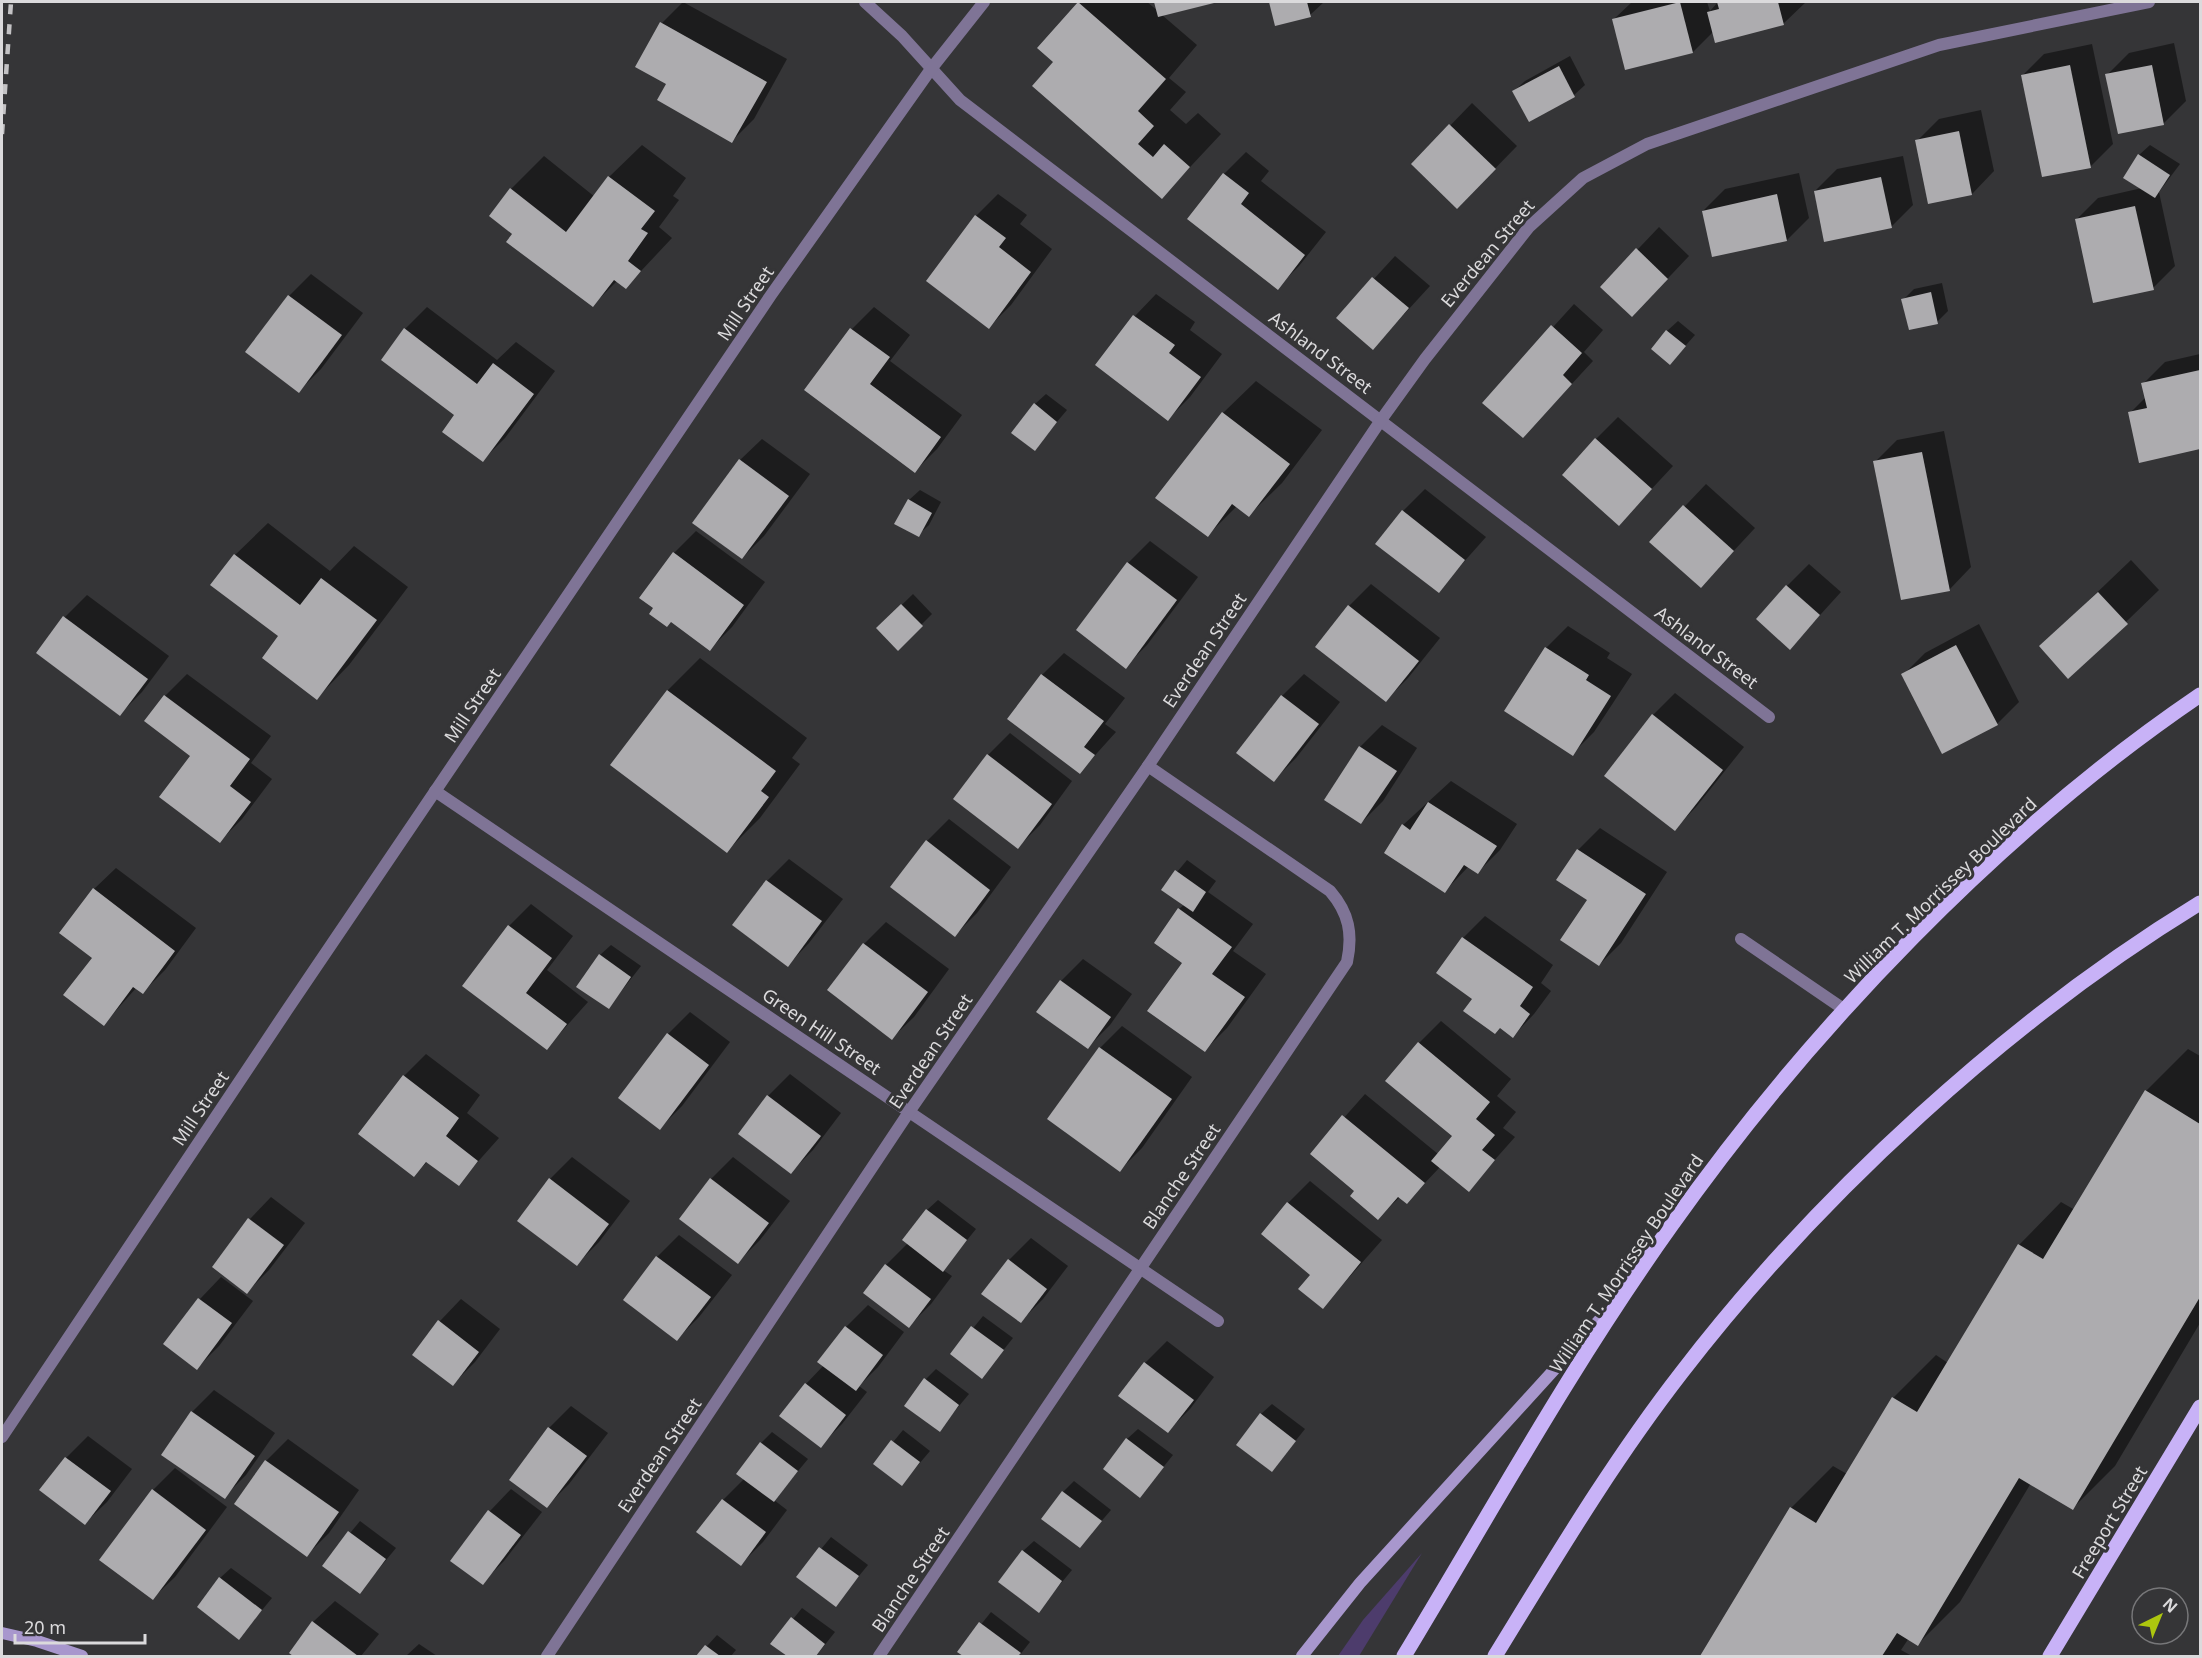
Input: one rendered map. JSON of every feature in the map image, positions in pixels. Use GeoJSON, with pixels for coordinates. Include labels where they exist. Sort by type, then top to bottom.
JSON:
{"type":"FeatureCollection","features":[{"type":"Feature","properties":{"kind":"main road","name":"William T. Morrissey Boulevard"},"geometry":{"type":"LineString","coordinates":[[1404,1656],[1581,1361],[1626,1291],[1716,1164],[1764,1103],[1845,1010],[1930,922],[2021,837],[2108,762],[2200,695]]}},
{"type":"Feature","properties":{"kind":"main road"},"geometry":{"type":"LineString","coordinates":[[1495,1656],[1636,1434],[1682,1371],[1781,1254],[1887,1148],[2016,1034],[2098,970],[2200,903]]}},
{"type":"Feature","properties":{"kind":"main road"},"geometry":{"type":"LineString","coordinates":[[1302,1656],[1353,1591],[1626,1291]]}},
{"type":"Feature","properties":{"kind":"main road","name":"Freeport Street"},"geometry":{"type":"LineString","coordinates":[[2050,1656],[2200,1407]]}},
{"type":"Feature","properties":{"kind":"main road"},"geometry":{"type":"LineString","coordinates":[[2,1633],[37,1641],[82,1656]]}},
{"type":"Feature","properties":{"kind":"street","name":"Ashland Street"},"geometry":{"type":"LineString","coordinates":[[865,2],[902,36],[960,100],[1769,717]]}},
{"type":"Feature","properties":{"kind":"street","name":"Mill Street"},"geometry":{"type":"LineString","coordinates":[[2,1437],[771,295],[931,69],[984,2]]}},
{"type":"Feature","properties":{"kind":"street","name":"Everdean Street"},"geometry":{"type":"LineString","coordinates":[[547,1656],[909,1112],[1148,766],[1381,420],[1425,359],[1529,227],[1583,178],[1624,154],[1913,52],[1998,31],[2150,2]]}},
{"type":"Feature","properties":{"kind":"street","name":"Blanche Street"},"geometry":{"type":"LineString","coordinates":[[879,1656],[1347,962],[1351,935],[1345,912],[1330,891],[1148,766]]}},
{"type":"Feature","properties":{"kind":"street","name":"Green Hill Street"},"geometry":{"type":"LineString","coordinates":[[435,791],[1218,1321]]}},
{"type":"Feature","properties":{"kind":"street"},"geometry":{"type":"LineString","coordinates":[[1741,939],[1845,1010]]}},
{"type":"Feature","properties":{"kind":"shaded area"},"geometry":{"type":"Polygon","coordinates":[[[1422,1553],[1359,1656],[1338,1656],[1363,1620],[1422,1553]]]}},
{"type":"Feature","properties":{"kind":"building"},"geometry":{"type":"Polygon","coordinates":[[[1078,2],[1166,79],[1138,111],[1154,126],[1138,144],[1153,157],[1164,144],[1190,167],[1162,199],[1032,86],[1053,62],[1037,48],[1078,2]]]}},
{"type":"Feature","properties":{"kind":"building"},"geometry":{"type":"Polygon","coordinates":[[[1154,2],[1218,2],[1158,17],[1154,2]]]}},
{"type":"Feature","properties":{"kind":"building"},"geometry":{"type":"Polygon","coordinates":[[[1269,2],[1307,2],[1311,17],[1275,26],[1269,2]]]}},
{"type":"Feature","properties":{"kind":"building"},"geometry":{"type":"Polygon","coordinates":[[[1680,2],[1693,53],[1625,70],[1612,19],[1680,2]]]}},
{"type":"Feature","properties":{"kind":"building"},"geometry":{"type":"Polygon","coordinates":[[[1717,2],[1778,2],[1784,25],[1715,43],[1707,12],[1719,9],[1717,2]]]}},
{"type":"Feature","properties":{"kind":"building"},"geometry":{"type":"Polygon","coordinates":[[[660,22],[767,82],[732,143],[657,100],[666,84],[635,67],[660,22]]]}},
{"type":"Feature","properties":{"kind":"building"},"geometry":{"type":"Polygon","coordinates":[[[2070,65],[2091,168],[2042,177],[2021,75],[2070,65]]]}},
{"type":"Feature","properties":{"kind":"building"},"geometry":{"type":"Polygon","coordinates":[[[2152,65],[2164,125],[2118,134],[2105,74],[2152,65]]]}},
{"type":"Feature","properties":{"kind":"building"},"geometry":{"type":"Polygon","coordinates":[[[1559,66],[1575,97],[1529,122],[1512,91],[1559,66]]]}},
{"type":"Feature","properties":{"kind":"building"},"geometry":{"type":"Polygon","coordinates":[[[1449,124],[1496,169],[1457,209],[1411,164],[1449,124]]]}},
{"type":"Feature","properties":{"kind":"building"},"geometry":{"type":"Polygon","coordinates":[[[1959,131],[1972,195],[1928,204],[1915,140],[1959,131]]]}},
{"type":"Feature","properties":{"kind":"building"},"geometry":{"type":"Polygon","coordinates":[[[2138,154],[2170,175],[2155,198],[2123,178],[2138,154]]]}},
{"type":"Feature","properties":{"kind":"building"},"geometry":{"type":"Polygon","coordinates":[[[1223,173],[1249,193],[1241,204],[1305,255],[1278,290],[1187,219],[1223,173]]]}},
{"type":"Feature","properties":{"kind":"building"},"geometry":{"type":"Polygon","coordinates":[[[608,176],[655,211],[641,229],[648,233],[628,261],[641,271],[626,289],[614,280],[593,307],[506,242],[512,234],[489,216],[510,188],[566,232],[608,176]]]}},
{"type":"Feature","properties":{"kind":"building"},"geometry":{"type":"Polygon","coordinates":[[[1881,177],[1892,228],[1824,242],[1814,191],[1881,177]]]}},
{"type":"Feature","properties":{"kind":"building"},"geometry":{"type":"Polygon","coordinates":[[[1777,194],[1787,241],[1712,257],[1702,211],[1777,194]]]}},
{"type":"Feature","properties":{"kind":"building"},"geometry":{"type":"Polygon","coordinates":[[[2135,206],[2154,290],[2093,303],[2075,219],[2135,206]]]}},
{"type":"Feature","properties":{"kind":"building"},"geometry":{"type":"Polygon","coordinates":[[[975,215],[1006,238],[999,247],[1031,272],[989,329],[926,281],[975,215]]]}},
{"type":"Feature","properties":{"kind":"building"},"geometry":{"type":"Polygon","coordinates":[[[1636,248],[1668,279],[1632,317],[1600,287],[1636,248]]]}},
{"type":"Feature","properties":{"kind":"building"},"geometry":{"type":"Polygon","coordinates":[[[1372,277],[1409,308],[1373,350],[1336,318],[1372,277]]]}},
{"type":"Feature","properties":{"kind":"building"},"geometry":{"type":"Polygon","coordinates":[[[1931,292],[1938,324],[1909,330],[1901,299],[1931,292]]]}},
{"type":"Feature","properties":{"kind":"building"},"geometry":{"type":"Polygon","coordinates":[[[288,295],[342,335],[299,393],[245,352],[288,295]]]}},
{"type":"Feature","properties":{"kind":"building"},"geometry":{"type":"Polygon","coordinates":[[[1133,315],[1175,345],[1169,353],[1201,377],[1168,421],[1095,365],[1133,315]]]}},
{"type":"Feature","properties":{"kind":"building"},"geometry":{"type":"Polygon","coordinates":[[[1551,325],[1582,353],[1563,375],[1572,384],[1523,438],[1482,403],[1551,325]]]}},
{"type":"Feature","properties":{"kind":"building"},"geometry":{"type":"Polygon","coordinates":[[[404,328],[477,384],[493,363],[534,394],[483,462],[442,432],[454,415],[381,360],[404,328]]]}},
{"type":"Feature","properties":{"kind":"building"},"geometry":{"type":"Polygon","coordinates":[[[850,328],[890,357],[870,384],[941,437],[915,473],[804,390],[850,328]]]}},
{"type":"Feature","properties":{"kind":"building"},"geometry":{"type":"Polygon","coordinates":[[[1666,330],[1686,346],[1670,365],[1651,349],[1666,330]]]}},
{"type":"Feature","properties":{"kind":"building"},"geometry":{"type":"Polygon","coordinates":[[[2200,370],[2200,449],[2139,463],[2128,412],[2147,408],[2141,383],[2200,370]]]}},
{"type":"Feature","properties":{"kind":"building"},"geometry":{"type":"Polygon","coordinates":[[[1034,403],[1057,422],[1035,451],[1011,433],[1034,403]]]}},
{"type":"Feature","properties":{"kind":"building"},"geometry":{"type":"Polygon","coordinates":[[[1222,412],[1290,464],[1249,517],[1232,504],[1208,537],[1155,498],[1222,412]]]}},
{"type":"Feature","properties":{"kind":"building"},"geometry":{"type":"Polygon","coordinates":[[[1595,438],[1652,489],[1619,526],[1562,475],[1595,438]]]}},
{"type":"Feature","properties":{"kind":"building"},"geometry":{"type":"Polygon","coordinates":[[[1922,452],[1950,591],[1901,600],[1873,461],[1922,452]]]}},
{"type":"Feature","properties":{"kind":"building"},"geometry":{"type":"Polygon","coordinates":[[[739,459],[789,496],[742,559],[692,523],[739,459]]]}},
{"type":"Feature","properties":{"kind":"building"},"geometry":{"type":"Polygon","coordinates":[[[908,499],[932,513],[919,537],[894,524],[908,499]]]}},
{"type":"Feature","properties":{"kind":"building"},"geometry":{"type":"Polygon","coordinates":[[[1683,505],[1734,551],[1701,588],[1649,542],[1683,505]]]}},
{"type":"Feature","properties":{"kind":"building"},"geometry":{"type":"Polygon","coordinates":[[[1402,510],[1465,560],[1439,593],[1375,544],[1402,510]]]}},
{"type":"Feature","properties":{"kind":"building"},"geometry":{"type":"Polygon","coordinates":[[[673,552],[744,605],[710,651],[671,622],[667,627],[649,614],[653,608],[639,598],[673,552]]]}},
{"type":"Feature","properties":{"kind":"building"},"geometry":{"type":"Polygon","coordinates":[[[234,554],[300,605],[321,578],[377,620],[317,700],[262,658],[278,636],[210,585],[234,554]]]}},
{"type":"Feature","properties":{"kind":"building"},"geometry":{"type":"Polygon","coordinates":[[[1127,562],[1177,600],[1126,669],[1076,630],[1127,562]]]}},
{"type":"Feature","properties":{"kind":"building"},"geometry":{"type":"Polygon","coordinates":[[[1786,585],[1820,615],[1790,650],[1756,619],[1786,585]]]}},
{"type":"Feature","properties":{"kind":"building"},"geometry":{"type":"Polygon","coordinates":[[[2098,592],[2128,624],[2068,679],[2039,646],[2098,592]]]}},
{"type":"Feature","properties":{"kind":"building"},"geometry":{"type":"Polygon","coordinates":[[[901,604],[923,626],[898,651],[876,628],[901,604]]]}},
{"type":"Feature","properties":{"kind":"building"},"geometry":{"type":"Polygon","coordinates":[[[1348,605],[1419,661],[1386,702],[1315,647],[1348,605]]]}},
{"type":"Feature","properties":{"kind":"building"},"geometry":{"type":"Polygon","coordinates":[[[63,616],[148,679],[120,716],[36,653],[63,616]]]}},
{"type":"Feature","properties":{"kind":"building"},"geometry":{"type":"Polygon","coordinates":[[[1956,645],[1998,725],[1942,754],[1901,674],[1956,645]]]}},
{"type":"Feature","properties":{"kind":"building"},"geometry":{"type":"Polygon","coordinates":[[[1545,647],[1589,675],[1586,680],[1611,696],[1573,756],[1504,711],[1545,647]]]}},
{"type":"Feature","properties":{"kind":"building"},"geometry":{"type":"Polygon","coordinates":[[[1041,674],[1104,721],[1084,747],[1095,755],[1080,774],[1007,719],[1041,674]]]}},
{"type":"Feature","properties":{"kind":"building"},"geometry":{"type":"Polygon","coordinates":[[[667,690],[776,771],[761,791],[769,797],[727,853],[610,765],[667,690]]]}},
{"type":"Feature","properties":{"kind":"building"},"geometry":{"type":"Polygon","coordinates":[[[164,695],[250,759],[230,786],[251,802],[220,843],[159,797],[190,756],[144,721],[164,695]]]}},
{"type":"Feature","properties":{"kind":"building"},"geometry":{"type":"Polygon","coordinates":[[[1281,695],[1319,724],[1274,782],[1236,753],[1281,695]]]}},
{"type":"Feature","properties":{"kind":"building"},"geometry":{"type":"Polygon","coordinates":[[[1652,714],[1723,770],[1675,831],[1604,776],[1652,714]]]}},
{"type":"Feature","properties":{"kind":"building"},"geometry":{"type":"Polygon","coordinates":[[[1359,746],[1397,771],[1361,824],[1324,800],[1359,746]]]}},
{"type":"Feature","properties":{"kind":"building"},"geometry":{"type":"Polygon","coordinates":[[[987,754],[1052,804],[1018,849],[953,799],[987,754]]]}},
{"type":"Feature","properties":{"kind":"building"},"geometry":{"type":"Polygon","coordinates":[[[1428,802],[1497,846],[1478,874],[1464,865],[1445,893],[1384,853],[1402,824],[1410,830],[1428,802]]]}},
{"type":"Feature","properties":{"kind":"building"},"geometry":{"type":"Polygon","coordinates":[[[926,840],[990,890],[955,937],[890,887],[926,840]]]}},
{"type":"Feature","properties":{"kind":"building"},"geometry":{"type":"Polygon","coordinates":[[[1577,849],[1646,894],[1599,966],[1560,940],[1587,900],[1556,880],[1577,849]]]}},
{"type":"Feature","properties":{"kind":"building"},"geometry":{"type":"Polygon","coordinates":[[[1175,870],[1206,892],[1193,912],[1161,890],[1175,870]]]}},
{"type":"Feature","properties":{"kind":"building"},"geometry":{"type":"Polygon","coordinates":[[[766,880],[822,921],[788,967],[732,925],[766,880]]]}},
{"type":"Feature","properties":{"kind":"building"},"geometry":{"type":"Polygon","coordinates":[[[93,888],[175,951],[143,994],[133,987],[104,1026],[63,995],[92,958],[59,933],[93,888]]]}},
{"type":"Feature","properties":{"kind":"building"},"geometry":{"type":"Polygon","coordinates":[[[1178,908],[1232,947],[1212,974],[1245,997],[1205,1052],[1147,1011],[1182,963],[1154,943],[1178,908]]]}},
{"type":"Feature","properties":{"kind":"building"},"geometry":{"type":"Polygon","coordinates":[[[508,925],[552,958],[526,993],[567,1024],[547,1050],[462,986],[508,925]]]}},
{"type":"Feature","properties":{"kind":"building"},"geometry":{"type":"Polygon","coordinates":[[[1462,937],[1533,987],[1520,1006],[1530,1014],[1513,1038],[1500,1028],[1495,1034],[1463,1011],[1472,999],[1436,973],[1462,937]]]}},
{"type":"Feature","properties":{"kind":"building"},"geometry":{"type":"Polygon","coordinates":[[[863,943],[928,992],[892,1040],[827,990],[863,943]]]}},
{"type":"Feature","properties":{"kind":"building"},"geometry":{"type":"Polygon","coordinates":[[[599,954],[631,977],[609,1009],[576,987],[599,954]]]}},
{"type":"Feature","properties":{"kind":"building"},"geometry":{"type":"Polygon","coordinates":[[[1060,980],[1111,1017],[1088,1049],[1036,1012],[1060,980]]]}},
{"type":"Feature","properties":{"kind":"building"},"geometry":{"type":"Polygon","coordinates":[[[667,1033],[709,1065],[660,1130],[618,1098],[667,1033]]]}},
{"type":"Feature","properties":{"kind":"building"},"geometry":{"type":"Polygon","coordinates":[[[1418,1042],[1490,1102],[1476,1119],[1495,1135],[1482,1150],[1495,1160],[1469,1192],[1431,1161],[1452,1136],[1385,1081],[1418,1042]]]}},
{"type":"Feature","properties":{"kind":"building"},"geometry":{"type":"Polygon","coordinates":[[[1099,1047],[1172,1099],[1120,1172],[1047,1119],[1099,1047]]]}},
{"type":"Feature","properties":{"kind":"building"},"geometry":{"type":"Polygon","coordinates":[[[403,1075],[459,1118],[446,1136],[478,1161],[459,1186],[426,1162],[414,1177],[358,1134],[403,1075]]]}},
{"type":"Feature","properties":{"kind":"building"},"geometry":{"type":"Polygon","coordinates":[[[2145,1090],[2200,1124],[2200,1297],[2073,1510],[2019,1478],[1918,1646],[1897,1633],[1882,1656],[1700,1656],[1790,1507],[1816,1523],[1892,1397],[1917,1412],[2018,1244],[2043,1259],[2145,1090]]]}},
{"type":"Feature","properties":{"kind":"building"},"geometry":{"type":"Polygon","coordinates":[[[767,1095],[821,1136],[791,1174],[738,1134],[767,1095]]]}},
{"type":"Feature","properties":{"kind":"building"},"geometry":{"type":"Polygon","coordinates":[[[1342,1115],[1425,1183],[1407,1204],[1398,1197],[1378,1220],[1350,1196],[1354,1191],[1310,1154],[1342,1115]]]}},
{"type":"Feature","properties":{"kind":"building"},"geometry":{"type":"Polygon","coordinates":[[[549,1178],[609,1224],[577,1266],[517,1221],[549,1178]]]}},
{"type":"Feature","properties":{"kind":"building"},"geometry":{"type":"Polygon","coordinates":[[[710,1178],[769,1223],[738,1264],[679,1219],[710,1178]]]}},
{"type":"Feature","properties":{"kind":"building"},"geometry":{"type":"Polygon","coordinates":[[[1287,1202],[1361,1262],[1323,1309],[1298,1289],[1310,1275],[1261,1234],[1287,1202]]]}},
{"type":"Feature","properties":{"kind":"building"},"geometry":{"type":"Polygon","coordinates":[[[926,1209],[967,1240],[943,1272],[902,1240],[926,1209]]]}},
{"type":"Feature","properties":{"kind":"building"},"geometry":{"type":"Polygon","coordinates":[[[248,1218],[284,1245],[247,1294],[212,1267],[248,1218]]]}},
{"type":"Feature","properties":{"kind":"building"},"geometry":{"type":"Polygon","coordinates":[[[656,1256],[711,1297],[677,1341],[623,1300],[656,1256]]]}},
{"type":"Feature","properties":{"kind":"building"},"geometry":{"type":"Polygon","coordinates":[[[1008,1259],[1047,1289],[1021,1323],[981,1294],[1008,1259]]]}},
{"type":"Feature","properties":{"kind":"building"},"geometry":{"type":"Polygon","coordinates":[[[885,1264],[931,1299],[909,1328],[863,1293],[885,1264]]]}},
{"type":"Feature","properties":{"kind":"building"},"geometry":{"type":"Polygon","coordinates":[[[198,1298],[232,1323],[197,1370],[163,1344],[198,1298]]]}},
{"type":"Feature","properties":{"kind":"building"},"geometry":{"type":"Polygon","coordinates":[[[438,1320],[479,1352],[453,1386],[412,1355],[438,1320]]]}},
{"type":"Feature","properties":{"kind":"building"},"geometry":{"type":"Polygon","coordinates":[[[845,1326],[883,1355],[856,1391],[817,1362],[845,1326]]]}},
{"type":"Feature","properties":{"kind":"building"},"geometry":{"type":"Polygon","coordinates":[[[971,1326],[1004,1350],[982,1379],[950,1354],[971,1326]]]}},
{"type":"Feature","properties":{"kind":"building"},"geometry":{"type":"Polygon","coordinates":[[[1144,1362],[1194,1400],[1168,1433],[1118,1396],[1144,1362]]]}},
{"type":"Feature","properties":{"kind":"building"},"geometry":{"type":"Polygon","coordinates":[[[924,1378],[959,1405],[940,1432],[904,1406],[924,1378]]]}},
{"type":"Feature","properties":{"kind":"building"},"geometry":{"type":"Polygon","coordinates":[[[805,1383],[846,1415],[821,1448],[779,1416],[805,1383]]]}},
{"type":"Feature","properties":{"kind":"building"},"geometry":{"type":"Polygon","coordinates":[[[191,1411],[255,1456],[225,1499],[161,1455],[191,1411]]]}},
{"type":"Feature","properties":{"kind":"building"},"geometry":{"type":"Polygon","coordinates":[[[1260,1413],[1296,1441],[1272,1472],[1236,1445],[1260,1413]]]}},
{"type":"Feature","properties":{"kind":"building"},"geometry":{"type":"Polygon","coordinates":[[[548,1427],[587,1456],[547,1508],[509,1480],[548,1427]]]}},
{"type":"Feature","properties":{"kind":"building"},"geometry":{"type":"Polygon","coordinates":[[[1126,1438],[1164,1467],[1140,1498],[1103,1469],[1126,1438]]]}},
{"type":"Feature","properties":{"kind":"building"},"geometry":{"type":"Polygon","coordinates":[[[891,1440],[920,1462],[902,1486],[873,1464],[891,1440]]]}},
{"type":"Feature","properties":{"kind":"building"},"geometry":{"type":"Polygon","coordinates":[[[760,1442],[798,1471],[774,1502],[736,1474],[760,1442]]]}},
{"type":"Feature","properties":{"kind":"building"},"geometry":{"type":"Polygon","coordinates":[[[65,1457],[111,1491],[85,1525],[39,1490],[65,1457]]]}},
{"type":"Feature","properties":{"kind":"building"},"geometry":{"type":"Polygon","coordinates":[[[265,1460],[339,1512],[307,1557],[234,1504],[265,1460]]]}},
{"type":"Feature","properties":{"kind":"building"},"geometry":{"type":"Polygon","coordinates":[[[152,1489],[206,1530],[153,1600],[99,1560],[152,1489]]]}},
{"type":"Feature","properties":{"kind":"building"},"geometry":{"type":"Polygon","coordinates":[[[1062,1491],[1102,1521],[1080,1548],[1041,1519],[1062,1491]]]}},
{"type":"Feature","properties":{"kind":"building"},"geometry":{"type":"Polygon","coordinates":[[[722,1499],[766,1532],[741,1566],[696,1532],[722,1499]]]}},
{"type":"Feature","properties":{"kind":"building"},"geometry":{"type":"Polygon","coordinates":[[[488,1510],[521,1535],[483,1585],[450,1561],[488,1510]]]}},
{"type":"Feature","properties":{"kind":"building"},"geometry":{"type":"Polygon","coordinates":[[[348,1531],[386,1559],[360,1594],[322,1566],[348,1531]]]}},
{"type":"Feature","properties":{"kind":"building"},"geometry":{"type":"Polygon","coordinates":[[[819,1547],[859,1576],[836,1607],[796,1577],[819,1547]]]}},
{"type":"Feature","properties":{"kind":"building"},"geometry":{"type":"Polygon","coordinates":[[[1022,1550],[1062,1581],[1039,1613],[998,1582],[1022,1550]]]}},
{"type":"Feature","properties":{"kind":"building"},"geometry":{"type":"Polygon","coordinates":[[[219,1577],[262,1610],[239,1640],[197,1607],[219,1577]]]}},
{"type":"Feature","properties":{"kind":"building"},"geometry":{"type":"Polygon","coordinates":[[[791,1617],[825,1644],[816,1656],[787,1656],[770,1644],[791,1617]]]}},
{"type":"Feature","properties":{"kind":"building"},"geometry":{"type":"Polygon","coordinates":[[[312,1621],[358,1656],[293,1656],[289,1653],[312,1621]]]}},
{"type":"Feature","properties":{"kind":"building"},"geometry":{"type":"Polygon","coordinates":[[[979,1622],[1021,1653],[1018,1656],[963,1656],[957,1652],[979,1622]]]}},
{"type":"Feature","properties":{"kind":"building"},"geometry":{"type":"Polygon","coordinates":[[[705,1645],[720,1656],[696,1656],[705,1645]]]}},
{"type":"Feature","properties":{"kind":"railway"},"geometry":{"type":"LineString","coordinates":[[2,134],[11,2]]}}]}
